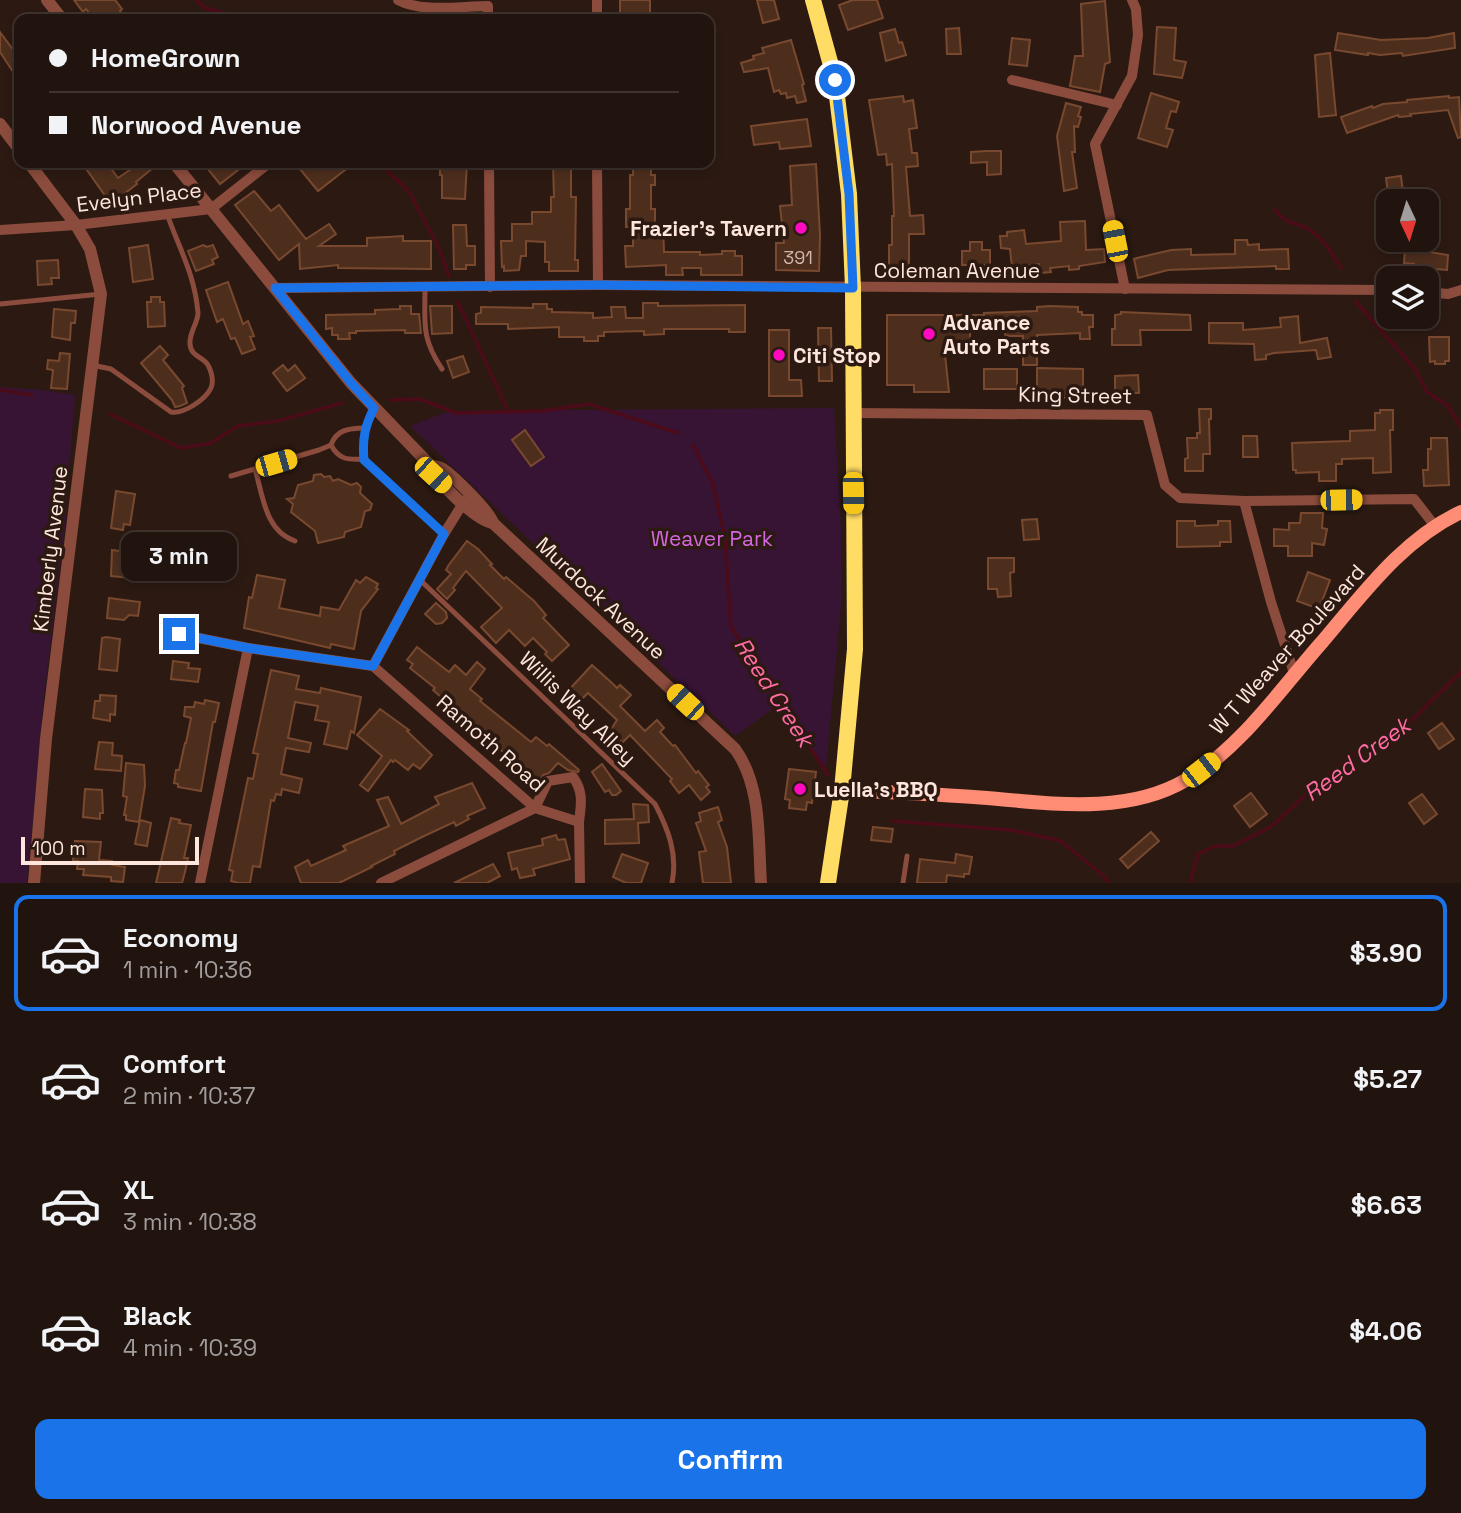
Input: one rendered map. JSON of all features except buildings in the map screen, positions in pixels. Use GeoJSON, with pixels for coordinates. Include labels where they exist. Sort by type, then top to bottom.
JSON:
{"type":"FeatureCollection","features":[{"type":"Feature","properties":{"kind":"main road"},"geometry":{"type":"LineString","coordinates":[[813,0],[835,80],[849,194],[853,288],[855,649],[842,790],[828,883]]}},
{"type":"Feature","properties":{"kind":"main road","name":"W T Weaver Boulevard"},"geometry":{"type":"LineString","coordinates":[[842,790],[1074,804],[1105,803],[1144,796],[1173,787],[1223,753],[1386,569],[1416,539],[1461,512]]}},
{"type":"Feature","properties":{"kind":"street"},"geometry":{"type":"LineString","coordinates":[[47,0],[58,14]]}},
{"type":"Feature","properties":{"kind":"street"},"geometry":{"type":"LineString","coordinates":[[1125,289],[1095,144],[1132,76],[1138,35],[1136,9],[1132,0]]}},
{"type":"Feature","properties":{"kind":"street"},"geometry":{"type":"LineString","coordinates":[[404,1],[422,7],[488,6],[488,14]]}},
{"type":"Feature","properties":{"kind":"street"},"geometry":{"type":"LineString","coordinates":[[1012,80],[1118,105]]}},
{"type":"Feature","properties":{"kind":"street"},"geometry":{"type":"LineString","coordinates":[[0,124],[14,142]]}},
{"type":"Feature","properties":{"kind":"street","name":"Kimberly Avenue"},"geometry":{"type":"LineString","coordinates":[[33,168],[76,225],[90,249],[100,294],[46,739],[34,883]]}},
{"type":"Feature","properties":{"kind":"street","name":"Murdock Avenue"},"geometry":{"type":"LineString","coordinates":[[178,168],[351,383],[430,466],[433,475],[467,499],[485,522],[493,523],[735,749],[746,764],[753,790],[761,883]]}},
{"type":"Feature","properties":{"kind":"street","name":"Evelyn Place"},"geometry":{"type":"LineString","coordinates":[[0,230],[76,225],[211,209],[263,168]]}},
{"type":"Feature","properties":{"kind":"street"},"geometry":{"type":"LineString","coordinates":[[489,168],[490,287]]}},
{"type":"Feature","properties":{"kind":"street"},"geometry":{"type":"LineString","coordinates":[[597,168],[598,285]]}},
{"type":"Feature","properties":{"kind":"street","name":"Coleman Avenue"},"geometry":{"type":"LineString","coordinates":[[275,288],[598,285],[1376,290]]}},
{"type":"Feature","properties":{"kind":"street"},"geometry":{"type":"LineString","coordinates":[[1439,293],[1461,290]]}},
{"type":"Feature","properties":{"kind":"street","name":"King Street"},"geometry":{"type":"LineString","coordinates":[[852,413],[1147,415],[1165,485],[1180,498],[1244,501],[1413,499],[1435,526]]}},
{"type":"Feature","properties":{"kind":"street"},"geometry":{"type":"LineString","coordinates":[[179,634],[248,648],[373,666],[444,534],[467,499]]}},
{"type":"Feature","properties":{"kind":"street"},"geometry":{"type":"LineString","coordinates":[[1244,501],[1271,602],[1294,673]]}},
{"type":"Feature","properties":{"kind":"street"},"geometry":{"type":"LineString","coordinates":[[200,883],[248,648]]}},
{"type":"Feature","properties":{"kind":"street","name":"Ramoth Road"},"geometry":{"type":"LineString","coordinates":[[373,666],[535,808],[579,822]]}},
{"type":"Feature","properties":{"kind":"street"},"geometry":{"type":"LineString","coordinates":[[381,883],[535,808],[548,781],[573,778],[579,786],[582,801],[579,822],[580,883]]}},
{"type":"Feature","properties":{"kind":"lane"},"geometry":{"type":"LineString","coordinates":[[92,365],[111,369],[171,412],[179,413],[190,409],[210,391],[213,378],[209,367],[206,361],[194,355],[190,347],[193,326],[198,316],[193,279],[167,214]]}},
{"type":"Feature","properties":{"kind":"lane"},"geometry":{"type":"LineString","coordinates":[[425,288],[425,337],[442,369]]}},
{"type":"Feature","properties":{"kind":"lane"},"geometry":{"type":"LineString","coordinates":[[0,304],[100,294]]}},
{"type":"Feature","properties":{"kind":"lane"},"geometry":{"type":"LineString","coordinates":[[364,460],[362,443],[374,408]]}},
{"type":"Feature","properties":{"kind":"lane"},"geometry":{"type":"LineString","coordinates":[[365,428],[340,431],[334,436],[331,445],[335,453],[342,458],[364,460],[444,534]]}},
{"type":"Feature","properties":{"kind":"lane"},"geometry":{"type":"LineString","coordinates":[[232,476],[331,445]]}},
{"type":"Feature","properties":{"kind":"lane"},"geometry":{"type":"LineString","coordinates":[[255,469],[270,523],[285,537],[295,541]]}},
{"type":"Feature","properties":{"kind":"lane","name":"Willis Way Alley"},"geometry":{"type":"LineString","coordinates":[[419,579],[655,804],[671,840],[673,883]]}},
{"type":"Feature","properties":{"kind":"lane"},"geometry":{"type":"LineString","coordinates":[[903,883],[907,856]]}},
{"type":"Feature","properties":{"kind":"green space"},"geometry":{"type":"Polygon","coordinates":[[[0,387],[75,395],[65,527],[44,696],[27,883],[0,883],[0,387]]]}},
{"type":"Feature","properties":{"kind":"green space","name":"Weaver Park"},"geometry":{"type":"Polygon","coordinates":[[[834,408],[841,526],[841,607],[826,768],[774,708],[735,736],[410,426],[449,411],[834,408]]]}},
{"type":"Feature","properties":{"kind":"waterway"},"geometry":{"type":"LineString","coordinates":[[197,0],[205,8],[228,14]]}},
{"type":"Feature","properties":{"kind":"waterway"},"geometry":{"type":"LineString","coordinates":[[384,168],[408,190],[438,246],[449,276]]}},
{"type":"Feature","properties":{"kind":"waterway"},"geometry":{"type":"LineString","coordinates":[[1275,210],[1288,221],[1303,226],[1318,236],[1341,268]]}},
{"type":"Feature","properties":{"kind":"waterway"},"geometry":{"type":"LineString","coordinates":[[1355,301],[1415,369],[1427,392],[1447,405],[1461,427]]}},
{"type":"Feature","properties":{"kind":"waterway"},"geometry":{"type":"LineString","coordinates":[[458,302],[508,411]]}},
{"type":"Feature","properties":{"kind":"waterway","name":"Reed Creek"},"geometry":{"type":"LineString","coordinates":[[0,390],[32,395]]}},
{"type":"Feature","properties":{"kind":"waterway","name":"Reed Creek"},"geometry":{"type":"LineString","coordinates":[[391,400],[420,399],[456,413],[542,411],[589,404],[678,433]]}},
{"type":"Feature","properties":{"kind":"waterway","name":"Reed Creek"},"geometry":{"type":"LineString","coordinates":[[110,414],[181,448],[211,443],[238,426],[278,421],[342,403]]}},
{"type":"Feature","properties":{"kind":"waterway","name":"Reed Creek"},"geometry":{"type":"LineString","coordinates":[[693,445],[713,484],[725,539],[731,627],[828,775]]}},
{"type":"Feature","properties":{"kind":"waterway","name":"Reed Creek"},"geometry":{"type":"LineString","coordinates":[[1190,883],[1198,854],[1215,846],[1233,846],[1272,826],[1327,775],[1364,748],[1408,724],[1461,672]]}},
{"type":"Feature","properties":{"kind":"waterway","name":"Reed Creek"},"geometry":{"type":"LineString","coordinates":[[892,821],[1011,830],[1061,841],[1106,878],[1108,883]]}},
{"type":"Feature","properties":{"kind":"place","name":"Frazier's Tavern"},"geometry":{"type":"Point","coordinates":[801,228]}},
{"type":"Feature","properties":{"kind":"place","name":"Advance Auto Parts"},"geometry":{"type":"Point","coordinates":[929,334]}},
{"type":"Feature","properties":{"kind":"place","name":"Citi Stop"},"geometry":{"type":"Point","coordinates":[779,355]}},
{"type":"Feature","properties":{"kind":"place","name":"Luella's BBQ"},"geometry":{"type":"Point","coordinates":[800,789]}},
{"type":"Feature","properties":{"kind":"route"},"geometry":{"type":"LineString","coordinates":[[179,634],[248,648],[373,666],[444,534],[364,460],[362,443],[374,408],[275,288],[598,285],[853,288],[849,194],[835,80]]}}]}
